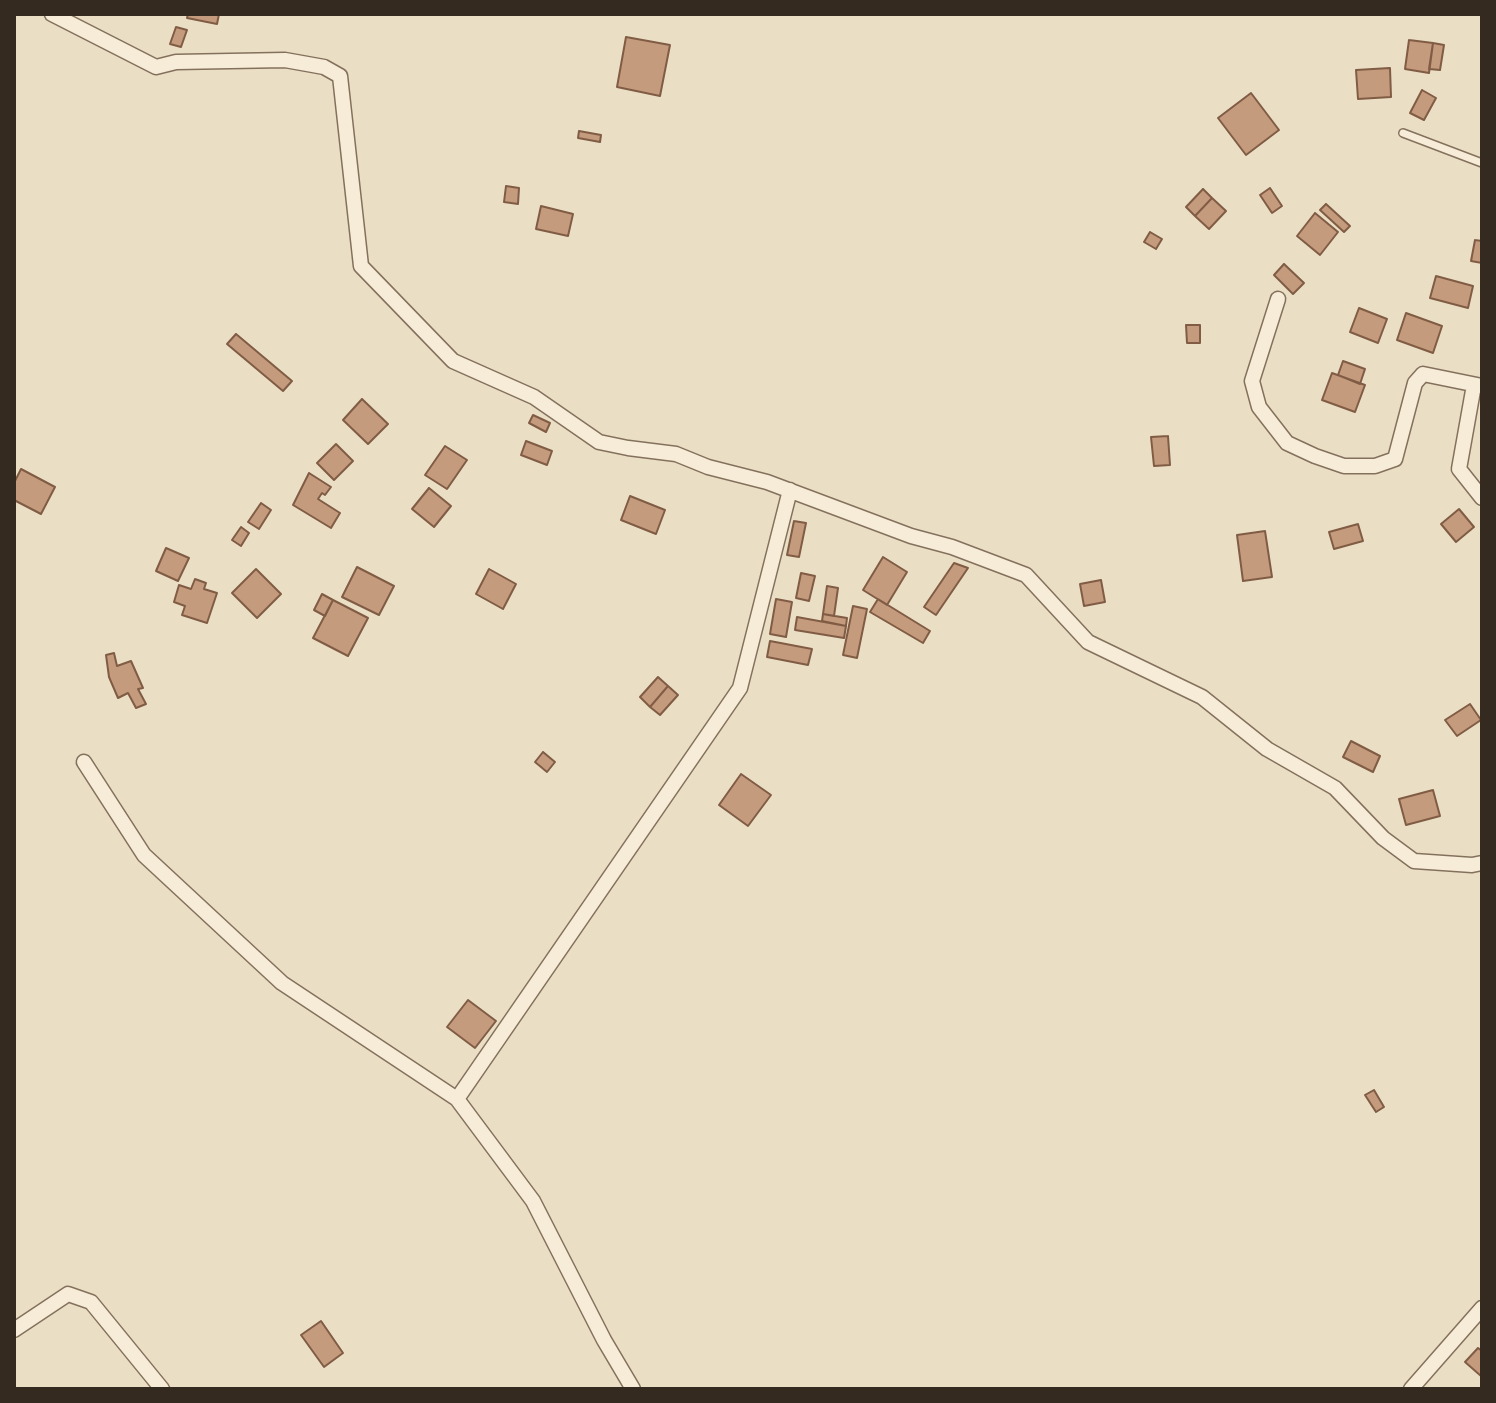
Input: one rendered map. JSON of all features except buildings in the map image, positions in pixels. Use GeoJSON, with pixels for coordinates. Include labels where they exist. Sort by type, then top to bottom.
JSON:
{"type":"FeatureCollection","features":[{"type":"Feature","properties":{"kind":"street"},"geometry":{"type":"LineString","coordinates":[[52,14],[156,67],[176,62],[285,60],[324,67],[340,76],[361,266],[453,361],[534,397],[599,442],[676,454],[708,467],[790,490],[1026,575],[1088,642],[1202,697],[1267,749],[1335,788],[1383,838],[1414,861],[1482,863]]}},
{"type":"Feature","properties":{"kind":"street"},"geometry":{"type":"LineString","coordinates":[[1278,299],[1252,381],[1259,407],[1287,443],[1344,466],[1375,466],[1395,459],[1415,383],[1423,374],[1478,386],[1459,469],[1482,498]]}},
{"type":"Feature","properties":{"kind":"street"},"geometry":{"type":"LineString","coordinates":[[457,1099],[740,688],[790,490]]}},
{"type":"Feature","properties":{"kind":"street"},"geometry":{"type":"LineString","coordinates":[[84,762],[144,855],[282,983],[457,1099],[533,1201],[604,1340],[633,1389]]}},
{"type":"Feature","properties":{"kind":"street"},"geometry":{"type":"LineString","coordinates":[[14,1330],[68,1294],[91,1302],[162,1389]]}},
{"type":"Feature","properties":{"kind":"street"},"geometry":{"type":"LineString","coordinates":[[1411,1389],[1482,1308]]}},
{"type":"Feature","properties":{"kind":"lane"},"geometry":{"type":"LineString","coordinates":[[1403,133],[1482,163]]}}]}
